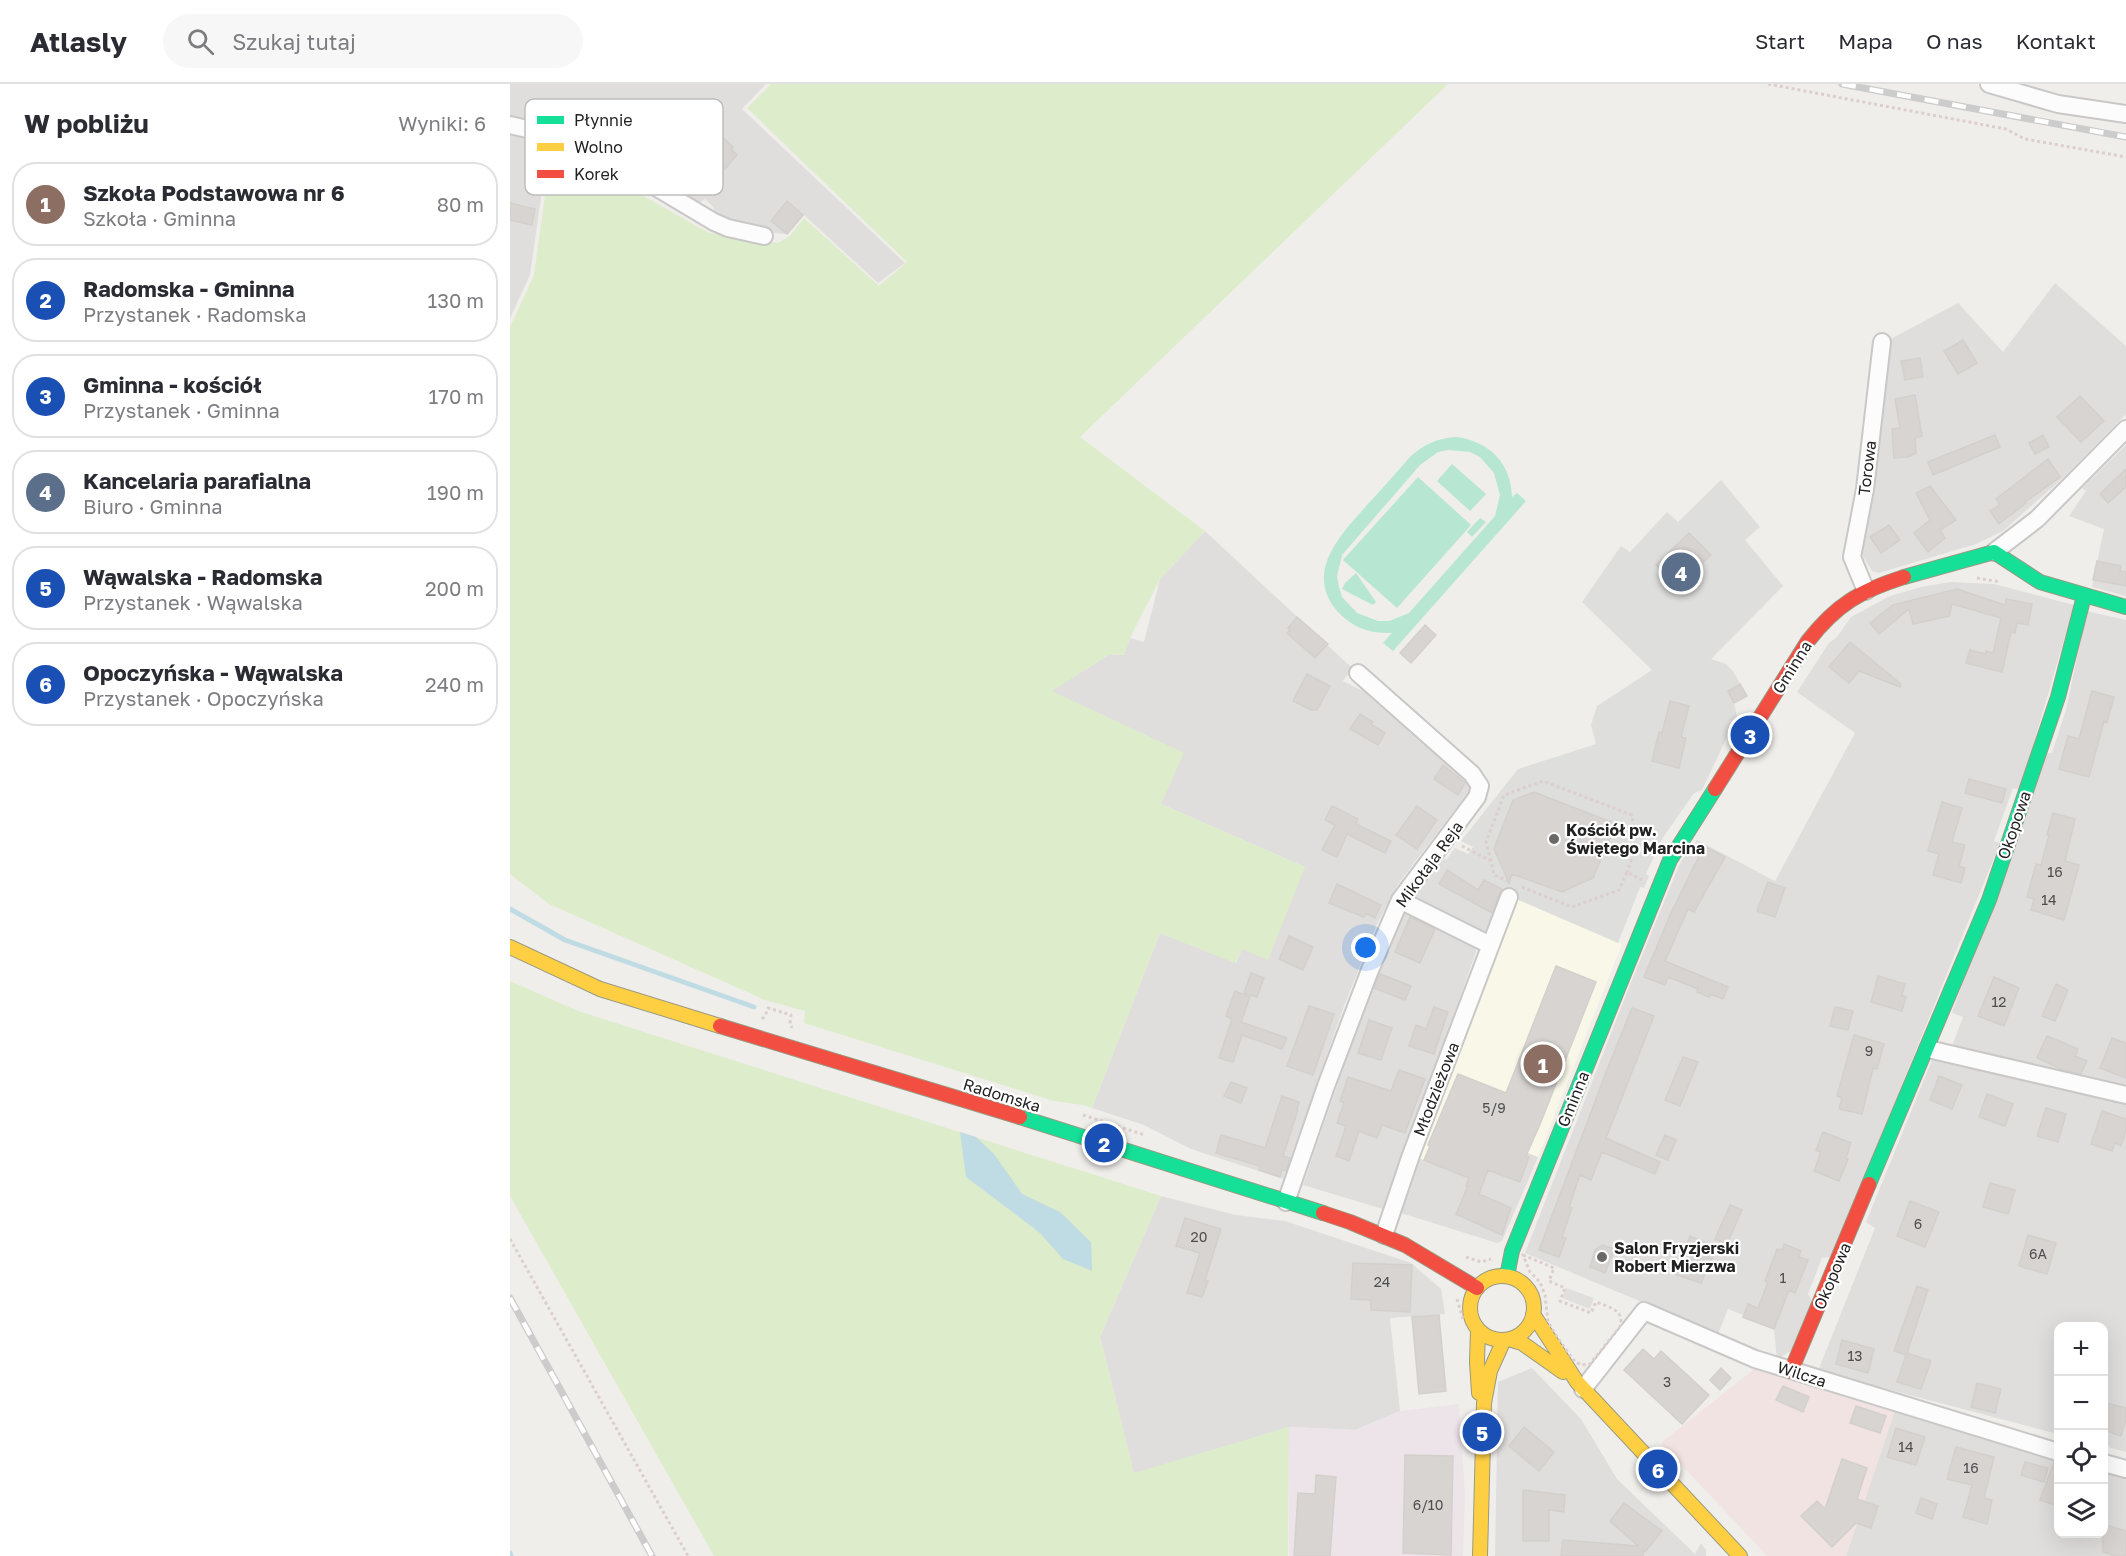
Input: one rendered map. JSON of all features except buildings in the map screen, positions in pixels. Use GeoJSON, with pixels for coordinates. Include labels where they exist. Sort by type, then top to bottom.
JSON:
{"type":"FeatureCollection","features":[{"type":"Feature","properties":{"kind":"street"},"geometry":{"type":"LineString","coordinates":[[1989,84],[2058,104],[2126,114]]}},
{"type":"Feature","properties":{"kind":"street"},"geometry":{"type":"LineString","coordinates":[[510,125],[525,129]]}},
{"type":"Feature","properties":{"kind":"street"},"geometry":{"type":"LineString","coordinates":[[669,195],[714,222],[728,228],[764,236]]}},
{"type":"Feature","properties":{"kind":"street","name":"Torowa"},"geometry":{"type":"LineString","coordinates":[[1866,591],[1852,556],[1865,489],[1882,342]]}},
{"type":"Feature","properties":{"kind":"street","name":"Gminna"},"geometry":{"type":"LineString","coordinates":[[1507,1276],[1519,1253],[1670,860],[1808,640],[1832,612],[1866,591],[1897,578],[1957,564],[1994,552],[2037,519],[2126,429]]}},
{"type":"Feature","properties":{"kind":"street"},"geometry":{"type":"LineString","coordinates":[[1994,552],[2040,582],[2126,607]]}},
{"type":"Feature","properties":{"kind":"street","name":"Okopowa"},"geometry":{"type":"LineString","coordinates":[[1791,1371],[1928,1049],[1993,888],[2058,697],[2084,596]]}},
{"type":"Feature","properties":{"kind":"street","name":"Mikołaja Reja"},"geometry":{"type":"LineString","coordinates":[[1286,1202],[1370,969],[1400,900],[1477,797],[1480,786],[1472,774],[1358,673]]}},
{"type":"Feature","properties":{"kind":"street","name":"Młodzieżowa"},"geometry":{"type":"LineString","coordinates":[[1384,1235],[1411,1155],[1509,897]]}},
{"type":"Feature","properties":{"kind":"street"},"geometry":{"type":"LineString","coordinates":[[1400,900],[1490,945]]}},
{"type":"Feature","properties":{"kind":"street","name":"Radomska"},"geometry":{"type":"LineString","coordinates":[[510,947],[600,989],[1104,1143],[1384,1235],[1478,1288]]}},
{"type":"Feature","properties":{"kind":"street"},"geometry":{"type":"LineString","coordinates":[[1928,1049],[2126,1095]]}},
{"type":"Feature","properties":{"kind":"street"},"geometry":{"type":"LineString","coordinates":[[1480,1556],[1482,1421],[1477,1362],[1478,1330],[1470,1315],[1470,1307],[1471,1297],[1485,1280],[1507,1276],[1516,1278],[1530,1293],[1533,1314],[1526,1329],[1507,1341],[1492,1365],[1482,1421]]}},
{"type":"Feature","properties":{"kind":"street","name":"Wilcza"},"geometry":{"type":"LineString","coordinates":[[1580,1385],[1644,1311],[1755,1359],[2054,1451]]}},
{"type":"Feature","properties":{"kind":"street"},"geometry":{"type":"LineString","coordinates":[[1533,1314],[1580,1385],[1740,1556]]}},
{"type":"Feature","properties":{"kind":"street"},"geometry":{"type":"LineString","coordinates":[[1478,1330],[1494,1340],[1522,1343],[1580,1385]]}},
{"type":"Feature","properties":{"kind":"street"},"geometry":{"type":"LineString","coordinates":[[2108,1464],[2126,1469]]}},
{"type":"Feature","properties":{"kind":"path"},"geometry":{"type":"LineString","coordinates":[[1768,84],[2006,129],[2025,139],[2126,157]]}},
{"type":"Feature","properties":{"kind":"path"},"geometry":{"type":"LineString","coordinates":[[1973,578],[2006,584]]}},
{"type":"Feature","properties":{"kind":"path"},"geometry":{"type":"LineString","coordinates":[[1543,781],[1632,814],[1636,847],[1627,872],[1619,890],[1572,907],[1494,875],[1486,842],[1504,795],[1543,781]]}},
{"type":"Feature","properties":{"kind":"path"},"geometry":{"type":"LineString","coordinates":[[1458,844],[1491,861]]}},
{"type":"Feature","properties":{"kind":"path"},"geometry":{"type":"LineString","coordinates":[[1627,872],[1646,882]]}},
{"type":"Feature","properties":{"kind":"path"},"geometry":{"type":"LineString","coordinates":[[510,1239],[688,1556]]}},
{"type":"Feature","properties":{"kind":"path"},"geometry":{"type":"LineString","coordinates":[[1464,1256],[1481,1262],[1493,1258],[1503,1247],[1554,1269],[1549,1281],[1565,1288],[1560,1301],[1591,1313],[1596,1302],[1617,1310],[1621,1315],[1620,1328],[1595,1360]]}},
{"type":"Feature","properties":{"kind":"path"},"geometry":{"type":"LineString","coordinates":[[1519,1253],[1530,1272],[1540,1282],[1545,1295],[1548,1322],[1557,1337]]}},
{"type":"Feature","properties":{"kind":"path"},"geometry":{"type":"LineString","coordinates":[[1456,1295],[1464,1324]]}},
{"type":"Feature","properties":{"kind":"shaded area"},"geometry":{"type":"Polygon","coordinates":[[[510,84],[766,84],[742,109],[905,263],[878,283],[804,215],[787,234],[760,232],[716,217],[713,207],[705,199],[696,205],[678,195],[723,195],[723,99],[525,99],[525,121],[510,116],[510,84]]]}},
{"type":"Feature","properties":{"kind":"shaded area"},"geometry":{"type":"Polygon","coordinates":[[[510,134],[525,137],[525,195],[541,195],[530,275],[510,318],[510,134]]]}},
{"type":"Feature","properties":{"kind":"shaded area"},"geometry":{"type":"Polygon","coordinates":[[[2055,283],[2126,346],[2126,414],[2064,477],[2003,531],[1976,544],[1879,573],[1872,571],[1860,552],[1889,340],[1958,303],[2003,352],[2055,283]]]}},
{"type":"Feature","properties":{"kind":"shaded area"},"geometry":{"type":"Polygon","coordinates":[[[2126,445],[2126,596],[2092,587],[2104,529],[2069,516],[2086,491],[2082,488],[2126,445]]]}},
{"type":"Feature","properties":{"kind":"shaded area"},"geometry":{"type":"Polygon","coordinates":[[[1721,480],[1760,527],[1745,540],[1783,586],[1711,659],[1726,664],[1733,671],[1747,696],[1734,703],[1737,716],[1702,790],[1694,793],[1662,839],[1646,874],[1649,876],[1644,888],[1640,887],[1618,943],[1514,898],[1446,860],[1455,848],[1468,854],[1473,847],[1461,841],[1518,769],[1596,744],[1591,725],[1597,706],[1652,670],[1582,602],[1621,546],[1630,552],[1667,512],[1678,522],[1721,480]]]}},
{"type":"Feature","properties":{"kind":"shaded area"},"geometry":{"type":"Polygon","coordinates":[[[1205,531],[1352,668],[1343,681],[1373,696],[1469,779],[1472,787],[1398,884],[1376,926],[1344,1006],[1283,1179],[1191,1149],[1144,1125],[1092,1108],[1160,933],[1236,963],[1242,949],[1305,867],[1161,804],[1051,691],[1110,654],[1124,655],[1130,638],[1144,642],[1160,579],[1205,531]]]}},
{"type":"Feature","properties":{"kind":"shaded area"},"geometry":{"type":"Polygon","coordinates":[[[1950,582],[1994,584],[2074,605],[2020,790],[2013,788],[1994,841],[2000,843],[1832,1257],[1822,1258],[1808,1294],[1812,1301],[1791,1351],[1777,1359],[1774,1329],[1742,1318],[1743,1315],[1728,1309],[1718,1334],[1525,1253],[1680,863],[1697,840],[1775,881],[1855,733],[1797,692],[1829,643],[1837,637],[1851,617],[1890,596],[1950,582]]]}},
{"type":"Feature","properties":{"kind":"shaded area"},"geometry":{"type":"Polygon","coordinates":[[[2087,611],[2126,620],[2126,1088],[1951,1049],[1963,1017],[1952,1013],[2043,754],[2052,753],[2066,710],[2087,611]]]}},
{"type":"Feature","properties":{"kind":"shaded area"},"geometry":{"type":"Polygon","coordinates":[[[1443,858],[1505,891],[1485,937],[1412,900],[1443,858]]]}},
{"type":"Feature","properties":{"kind":"shaded area"},"geometry":{"type":"Polygon","coordinates":[[[1514,898],[1622,944],[1538,1157],[1486,1136],[1469,1178],[1416,1157],[1514,898]]]}},
{"type":"Feature","properties":{"kind":"shaded area"},"geometry":{"type":"Polygon","coordinates":[[[1403,908],[1479,943],[1386,1210],[1303,1185],[1384,949],[1403,908]]]}},
{"type":"Feature","properties":{"kind":"shaded area"},"geometry":{"type":"Polygon","coordinates":[[[1932,1060],[2126,1104],[2126,1452],[2108,1447],[2108,1322],[2054,1322],[2054,1433],[1818,1371],[1875,1228],[1866,1222],[1932,1060]]]}},
{"type":"Feature","properties":{"kind":"shaded area"},"geometry":{"type":"Polygon","coordinates":[[[1486,1136],[1538,1157],[1502,1241],[1497,1243],[1401,1213],[1416,1157],[1469,1178],[1486,1136]]]}},
{"type":"Feature","properties":{"kind":"shaded area"},"geometry":{"type":"Polygon","coordinates":[[[1161,1196],[1236,1215],[1285,1221],[1411,1263],[1441,1289],[1445,1314],[1390,1318],[1400,1411],[1355,1430],[1289,1427],[1134,1474],[1100,1337],[1161,1196]]]}},
{"type":"Feature","properties":{"kind":"shaded area"},"geometry":{"type":"Polygon","coordinates":[[[1566,1288],[1594,1298],[1590,1309],[1562,1298],[1566,1288]]]}},
{"type":"Feature","properties":{"kind":"shaded area"},"geometry":{"type":"Polygon","coordinates":[[[1532,1368],[1581,1419],[1617,1479],[1695,1554],[1701,1543],[1706,1550],[1706,1556],[1495,1556],[1498,1382],[1532,1368]]]}},
{"type":"Feature","properties":{"kind":"shaded area"},"geometry":{"type":"Polygon","coordinates":[[[1754,1369],[1895,1410],[1846,1556],[1767,1556],[1661,1443],[1754,1369]]]}},
{"type":"Feature","properties":{"kind":"shaded area"},"geometry":{"type":"Polygon","coordinates":[[[1459,1404],[1465,1495],[1463,1556],[1289,1556],[1289,1427],[1355,1430],[1400,1411],[1459,1404]]]}},
{"type":"Feature","properties":{"kind":"shaded area"},"geometry":{"type":"Polygon","coordinates":[[[1895,1410],[2054,1455],[2054,1538],[2108,1538],[2108,1470],[2126,1475],[2126,1556],[1846,1556],[1895,1410]]]}},
{"type":"Feature","properties":{"kind":"green space"},"geometry":{"type":"Polygon","coordinates":[[[771,84],[1448,84],[1080,437],[1205,531],[1160,579],[1130,638],[1124,655],[1110,654],[1052,691],[1184,753],[1161,804],[1305,867],[1268,960],[1242,949],[1235,963],[1160,933],[1092,1108],[1054,1101],[804,1023],[805,1011],[765,1000],[549,904],[510,874],[510,327],[534,275],[545,195],[642,195],[709,233],[778,243],[790,236],[804,218],[879,286],[907,262],[747,108],[771,84]]]}},
{"type":"Feature","properties":{"kind":"green space"},"geometry":{"type":"Polygon","coordinates":[[[1450,438],[1469,440],[1489,449],[1497,456],[1508,474],[1512,497],[1517,493],[1526,501],[1393,651],[1383,643],[1392,633],[1363,629],[1338,612],[1328,597],[1324,583],[1325,568],[1337,541],[1410,457],[1432,442],[1450,438]],[[1448,450],[1438,452],[1420,465],[1342,555],[1337,576],[1339,587],[1342,597],[1357,613],[1378,621],[1389,621],[1409,613],[1495,516],[1500,495],[1494,473],[1480,457],[1470,452],[1448,450]]]}},
{"type":"Feature","properties":{"kind":"green space"},"geometry":{"type":"Polygon","coordinates":[[[1452,464],[1486,494],[1470,511],[1437,481],[1452,464]]]}},
{"type":"Feature","properties":{"kind":"green space"},"geometry":{"type":"Polygon","coordinates":[[[1418,477],[1471,525],[1397,608],[1343,560],[1418,477]]]}},
{"type":"Feature","properties":{"kind":"green space"},"geometry":{"type":"Polygon","coordinates":[[[1480,518],[1486,522],[1472,537],[1467,532],[1480,518]]]}},
{"type":"Feature","properties":{"kind":"green space"},"geometry":{"type":"Polygon","coordinates":[[[1356,573],[1376,602],[1373,605],[1342,589],[1356,573]]]}},
{"type":"Feature","properties":{"kind":"green space"},"geometry":{"type":"Polygon","coordinates":[[[510,981],[578,1011],[1161,1196],[1100,1337],[1134,1473],[1289,1427],[1288,1556],[714,1556],[510,1196],[510,981]]]}},
{"type":"Feature","properties":{"kind":"water"},"geometry":{"type":"Polygon","coordinates":[[[960,1132],[976,1137],[994,1154],[1022,1194],[1060,1212],[1091,1242],[1092,1271],[1063,1259],[1040,1233],[966,1177],[960,1132]]]}},
{"type":"Feature","properties":{"kind":"waterway"},"geometry":{"type":"LineString","coordinates":[[510,909],[565,940],[754,1007]]}},
{"type":"Feature","properties":{"kind":"railway"},"geometry":{"type":"LineString","coordinates":[[1842,84],[2126,137]]}},
{"type":"Feature","properties":{"kind":"railway"},"geometry":{"type":"LineString","coordinates":[[510,1298],[652,1556]]}},
{"type":"Feature","properties":{"kind":"traffic: fast"},"geometry":{"type":"LineString","coordinates":[[1904,577],[1994,552],[2040,582],[2126,607]]}},
{"type":"Feature","properties":{"kind":"traffic: fast"},"geometry":{"type":"LineString","coordinates":[[1869,1184],[1989,900],[2058,697],[2084,596]]}},
{"type":"Feature","properties":{"kind":"traffic: fast"},"geometry":{"type":"LineString","coordinates":[[1507,1276],[1512,1251],[1670,860],[1715,789]]}},
{"type":"Feature","properties":{"kind":"traffic: fast"},"geometry":{"type":"LineString","coordinates":[[1020,1117],[1323,1213]]}},
{"type":"Feature","properties":{"kind":"traffic: slow"},"geometry":{"type":"LineString","coordinates":[[510,947],[600,989],[720,1026]]}},
{"type":"Feature","properties":{"kind":"traffic: slow"},"geometry":{"type":"LineString","coordinates":[[1502,1276],[1514,1278],[1525,1285],[1532,1296],[1534,1308],[1532,1320],[1525,1331],[1514,1338],[1502,1340],[1490,1338],[1479,1331],[1472,1320],[1470,1308],[1472,1296],[1479,1285],[1490,1278],[1502,1276]]}},
{"type":"Feature","properties":{"kind":"traffic: slow"},"geometry":{"type":"LineString","coordinates":[[1533,1314],[1577,1382],[1740,1556]]}},
{"type":"Feature","properties":{"kind":"traffic: slow"},"geometry":{"type":"LineString","coordinates":[[1478,1330],[1479,1393]]}},
{"type":"Feature","properties":{"kind":"traffic: slow"},"geometry":{"type":"LineString","coordinates":[[1512,1340],[1522,1343],[1563,1372]]}},
{"type":"Feature","properties":{"kind":"traffic: slow"},"geometry":{"type":"LineString","coordinates":[[1480,1556],[1484,1403],[1490,1371],[1503,1342]]}},
{"type":"Feature","properties":{"kind":"traffic: jam"},"geometry":{"type":"LineString","coordinates":[[1715,789],[1808,641],[1819,628],[1850,600],[1904,577]]}},
{"type":"Feature","properties":{"kind":"traffic: jam"},"geometry":{"type":"LineString","coordinates":[[720,1026],[1020,1117]]}},
{"type":"Feature","properties":{"kind":"traffic: jam"},"geometry":{"type":"LineString","coordinates":[[1791,1371],[1869,1184]]}},
{"type":"Feature","properties":{"kind":"traffic: jam"},"geometry":{"type":"LineString","coordinates":[[1323,1213],[1405,1245],[1477,1288]]}},
{"type":"Feature","properties":{"kind":"place","name":"Kancelaria parafialna"},"geometry":{"type":"Point","coordinates":[1681,572]}},
{"type":"Feature","properties":{"kind":"place","name":"Gminna - kościół"},"geometry":{"type":"Point","coordinates":[1750,735]}},
{"type":"Feature","properties":{"kind":"place","name":"Kościół pw. Świętego Marcina"},"geometry":{"type":"Point","coordinates":[1554,839]}},
{"type":"Feature","properties":{"kind":"place","name":"Szkoła Podstawowa nr 6"},"geometry":{"type":"Point","coordinates":[1543,1064]}},
{"type":"Feature","properties":{"kind":"place","name":"Radomska - Gminna"},"geometry":{"type":"Point","coordinates":[1104,1143]}},
{"type":"Feature","properties":{"kind":"place","name":"Salon Fryzjerski Robert Mierzwa"},"geometry":{"type":"Point","coordinates":[1602,1257]}},
{"type":"Feature","properties":{"kind":"place","name":"Wąwalska - Radomska"},"geometry":{"type":"Point","coordinates":[1482,1432]}},
{"type":"Feature","properties":{"kind":"place","name":"Opoczyńska - Wąwalska"},"geometry":{"type":"Point","coordinates":[1658,1469]}}]}
